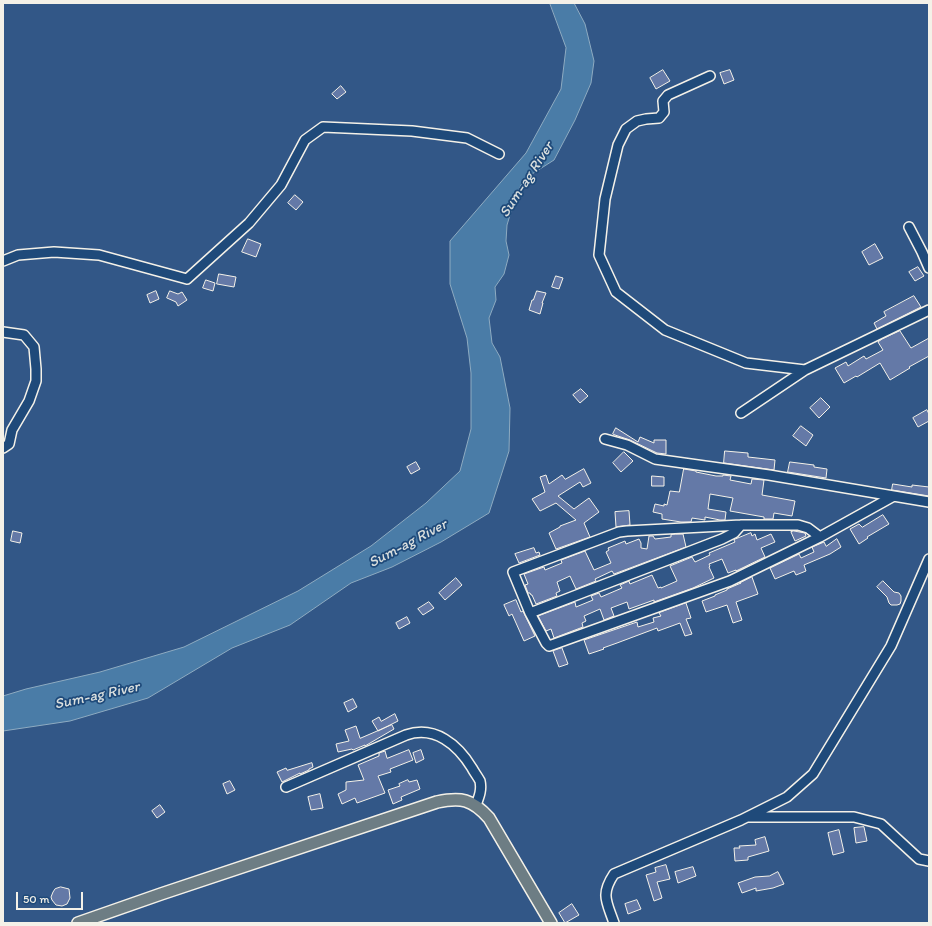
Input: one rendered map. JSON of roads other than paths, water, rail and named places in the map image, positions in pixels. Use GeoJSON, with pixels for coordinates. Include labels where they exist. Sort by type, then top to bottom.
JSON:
{"type":"FeatureCollection","features":[{"type":"Feature","properties":{"kind":"main road"},"geometry":{"type":"LineString","coordinates":[[78,923],[437,802],[451,799],[476,805],[489,818],[551,923]]}},
{"type":"Feature","properties":{"kind":"street"},"geometry":{"type":"LineString","coordinates":[[710,76],[668,95],[663,100],[664,112],[659,118],[637,121],[626,129],[618,145],[605,199],[599,255],[616,292],[665,330],[746,363],[805,370]]}},
{"type":"Feature","properties":{"kind":"street"},"geometry":{"type":"LineString","coordinates":[[3,261],[18,255],[54,252],[99,255],[187,278],[249,223],[282,185],[305,140],[323,127],[412,131],[467,138],[499,154]]}},
{"type":"Feature","properties":{"kind":"street"},"geometry":{"type":"LineString","coordinates":[[909,228],[929,268]]}},
{"type":"Feature","properties":{"kind":"street"},"geometry":{"type":"LineString","coordinates":[[741,413],[805,370],[929,310]]}},
{"type":"Feature","properties":{"kind":"street"},"geometry":{"type":"LineString","coordinates":[[3,332],[24,335],[34,347],[36,381],[30,401],[12,430],[9,444],[3,448]]}},
{"type":"Feature","properties":{"kind":"street"},"geometry":{"type":"LineString","coordinates":[[605,439],[627,445],[655,459],[769,475],[929,502]]}},
{"type":"Feature","properties":{"kind":"street"},"geometry":{"type":"LineString","coordinates":[[820,537],[808,528],[798,525],[741,525],[623,532],[513,572],[530,613],[549,646],[730,581],[820,537],[892,496]]}},
{"type":"Feature","properties":{"kind":"street"},"geometry":{"type":"LineString","coordinates":[[530,613],[722,539],[734,533],[741,525]]}},
{"type":"Feature","properties":{"kind":"street"},"geometry":{"type":"LineString","coordinates":[[614,923],[605,896],[608,883],[614,874],[748,817],[787,796],[813,774],[891,646],[929,559]]}},
{"type":"Feature","properties":{"kind":"street"},"geometry":{"type":"LineString","coordinates":[[286,787],[406,734],[413,732],[430,733],[440,736],[449,742],[457,748],[468,761],[480,780],[480,794],[476,805]]}},
{"type":"Feature","properties":{"kind":"street"},"geometry":{"type":"LineString","coordinates":[[748,817],[854,817],[881,824],[919,859],[929,861]]}},
{"type":"Feature","properties":{"kind":"water","name":"Sum-ag River"},"geometry":{"type":"Polygon","coordinates":[[[550,3],[574,3],[585,24],[594,61],[591,83],[575,120],[554,160],[532,174],[521,185],[507,225],[506,241],[509,255],[504,274],[495,287],[496,300],[489,318],[492,343],[500,357],[510,408],[509,451],[489,513],[441,542],[392,567],[351,583],[290,625],[232,648],[148,698],[70,721],[3,731],[3,696],[26,689],[100,672],[184,647],[298,591],[371,546],[426,503],[460,471],[471,429],[471,373],[467,338],[450,284],[450,241],[526,153],[561,89],[566,48],[550,3]]]}}]}
